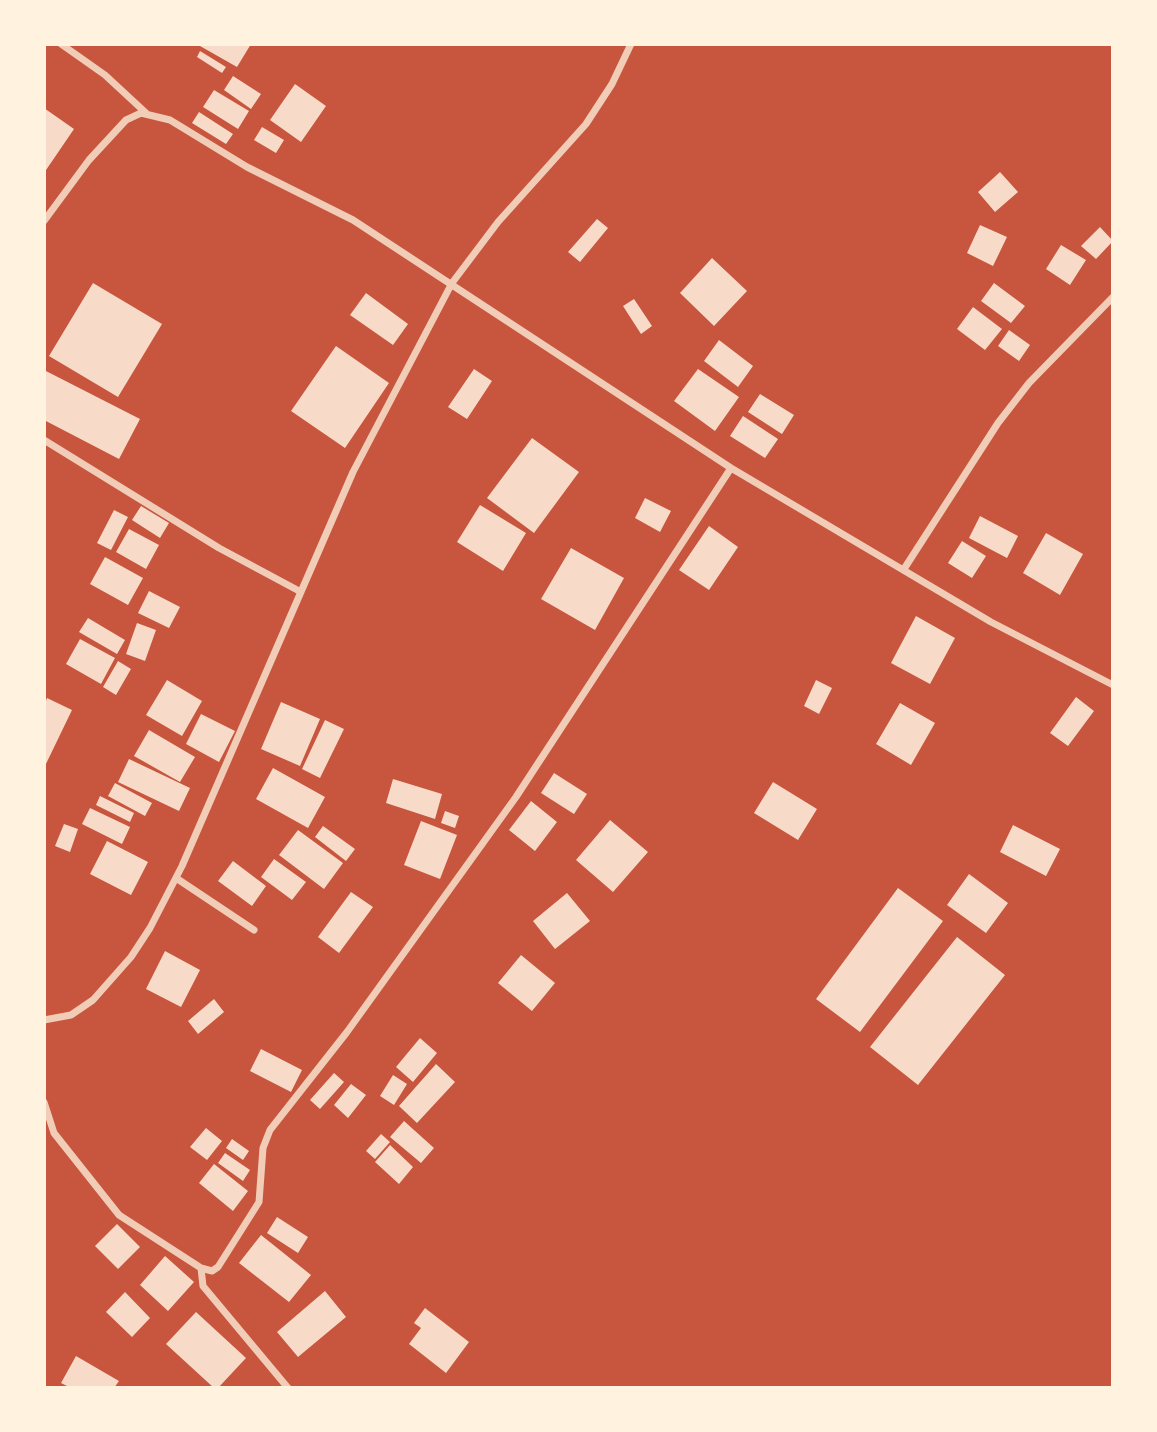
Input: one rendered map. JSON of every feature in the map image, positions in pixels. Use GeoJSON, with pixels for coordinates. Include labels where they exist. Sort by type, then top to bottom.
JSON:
{"type":"FeatureCollection","features":[{"type":"Feature","properties":{"kind":"street"},"geometry":{"type":"LineString","coordinates":[[61,44],[105,75],[146,113],[170,120],[247,167],[353,220],[731,468],[990,622],[1113,685]]}},
{"type":"Feature","properties":{"kind":"street"},"geometry":{"type":"LineString","coordinates":[[44,1020],[71,1015],[105,989],[150,928],[177,878],[353,472],[452,284],[498,222],[586,124],[612,84],[631,44]]}},
{"type":"Feature","properties":{"kind":"street"},"geometry":{"type":"LineString","coordinates":[[44,220],[108,138],[127,120],[146,113]]}},
{"type":"Feature","properties":{"kind":"street"},"geometry":{"type":"LineString","coordinates":[[904,569],[998,424],[1051,359],[1113,297]]}},
{"type":"Feature","properties":{"kind":"street"},"geometry":{"type":"LineString","coordinates":[[44,440],[219,548],[301,592]]}},
{"type":"Feature","properties":{"kind":"street"},"geometry":{"type":"LineString","coordinates":[[44,1102],[54,1133],[119,1215],[201,1268],[212,1271],[218,1267],[257,1207],[263,1148],[270,1130],[347,1032],[516,797],[731,468]]}},
{"type":"Feature","properties":{"kind":"street"},"geometry":{"type":"LineString","coordinates":[[177,878],[254,930]]}},
{"type":"Feature","properties":{"kind":"street"},"geometry":{"type":"LineString","coordinates":[[201,1268],[203,1286],[288,1388]]}},
{"type":"Feature","properties":{"kind":"building"},"geometry":{"type":"Polygon","coordinates":[[[251,44],[237,67],[200,46],[251,44]]]}},
{"type":"Feature","properties":{"kind":"building"},"geometry":{"type":"Polygon","coordinates":[[[200,51],[226,67],[222,73],[197,57],[200,51]]]}},
{"type":"Feature","properties":{"kind":"building"},"geometry":{"type":"Polygon","coordinates":[[[233,76],[261,94],[251,109],[224,90],[233,76]]]}},
{"type":"Feature","properties":{"kind":"building"},"geometry":{"type":"Polygon","coordinates":[[[295,84],[326,106],[301,142],[270,120],[295,84]]]}},
{"type":"Feature","properties":{"kind":"building"},"geometry":{"type":"Polygon","coordinates":[[[214,90],[249,111],[238,129],[203,107],[214,90]]]}},
{"type":"Feature","properties":{"kind":"building"},"geometry":{"type":"Polygon","coordinates":[[[44,108],[74,129],[44,173],[44,108]]]}},
{"type":"Feature","properties":{"kind":"building"},"geometry":{"type":"Polygon","coordinates":[[[199,112],[233,134],[226,144],[192,123],[199,112]]]}},
{"type":"Feature","properties":{"kind":"building"},"geometry":{"type":"Polygon","coordinates":[[[262,127],[284,140],[276,153],[254,140],[262,127]]]}},
{"type":"Feature","properties":{"kind":"building"},"geometry":{"type":"Polygon","coordinates":[[[1000,172],[1018,192],[995,212],[978,192],[1000,172]]]}},
{"type":"Feature","properties":{"kind":"building"},"geometry":{"type":"Polygon","coordinates":[[[597,219],[608,228],[580,262],[568,252],[597,219]]]}},
{"type":"Feature","properties":{"kind":"building"},"geometry":{"type":"Polygon","coordinates":[[[980,225],[1007,237],[993,266],[967,253],[980,225]]]}},
{"type":"Feature","properties":{"kind":"building"},"geometry":{"type":"Polygon","coordinates":[[[1100,227],[1113,241],[1096,259],[1081,246],[1100,227]]]}},
{"type":"Feature","properties":{"kind":"building"},"geometry":{"type":"Polygon","coordinates":[[[1061,245],[1086,260],[1070,285],[1046,269],[1061,245]]]}},
{"type":"Feature","properties":{"kind":"building"},"geometry":{"type":"Polygon","coordinates":[[[712,258],[747,291],[714,326],[680,293],[712,258]]]}},
{"type":"Feature","properties":{"kind":"building"},"geometry":{"type":"Polygon","coordinates":[[[93,283],[162,324],[118,397],[49,356],[93,283]]]}},
{"type":"Feature","properties":{"kind":"building"},"geometry":{"type":"Polygon","coordinates":[[[994,283],[1025,306],[1011,323],[981,301],[994,283]]]}},
{"type":"Feature","properties":{"kind":"building"},"geometry":{"type":"Polygon","coordinates":[[[366,293],[408,324],[393,345],[350,315],[366,293]]]}},
{"type":"Feature","properties":{"kind":"building"},"geometry":{"type":"Polygon","coordinates":[[[634,299],[652,326],[641,334],[623,306],[634,299]]]}},
{"type":"Feature","properties":{"kind":"building"},"geometry":{"type":"Polygon","coordinates":[[[973,307],[1002,329],[985,350],[957,329],[973,307]]]}},
{"type":"Feature","properties":{"kind":"building"},"geometry":{"type":"Polygon","coordinates":[[[1009,330],[1030,345],[1019,361],[998,346],[1009,330]]]}},
{"type":"Feature","properties":{"kind":"building"},"geometry":{"type":"Polygon","coordinates":[[[719,340],[753,366],[738,387],[704,361],[719,340]]]}},
{"type":"Feature","properties":{"kind":"building"},"geometry":{"type":"Polygon","coordinates":[[[336,346],[389,383],[345,448],[291,411],[336,346]]]}},
{"type":"Feature","properties":{"kind":"building"},"geometry":{"type":"Polygon","coordinates":[[[474,369],[492,381],[467,419],[448,407],[474,369]]]}},
{"type":"Feature","properties":{"kind":"building"},"geometry":{"type":"Polygon","coordinates":[[[698,369],[739,397],[715,431],[674,401],[698,369]]]}},
{"type":"Feature","properties":{"kind":"building"},"geometry":{"type":"Polygon","coordinates":[[[44,370],[140,419],[119,459],[44,420],[44,370]]]}},
{"type":"Feature","properties":{"kind":"building"},"geometry":{"type":"Polygon","coordinates":[[[760,394],[794,415],[782,434],[748,412],[760,394]]]}},
{"type":"Feature","properties":{"kind":"building"},"geometry":{"type":"Polygon","coordinates":[[[743,416],[778,439],[765,458],[730,436],[743,416]]]}},
{"type":"Feature","properties":{"kind":"building"},"geometry":{"type":"Polygon","coordinates":[[[532,438],[579,472],[534,533],[487,498],[532,438]]]}},
{"type":"Feature","properties":{"kind":"building"},"geometry":{"type":"Polygon","coordinates":[[[645,498],[671,511],[660,532],[635,518],[645,498]]]}},
{"type":"Feature","properties":{"kind":"building"},"geometry":{"type":"Polygon","coordinates":[[[480,505],[526,533],[503,571],[457,542],[480,505]]]}},
{"type":"Feature","properties":{"kind":"building"},"geometry":{"type":"Polygon","coordinates":[[[141,506],[169,523],[160,538],[132,520],[141,506]]]}},
{"type":"Feature","properties":{"kind":"building"},"geometry":{"type":"Polygon","coordinates":[[[114,510],[128,517],[111,550],[97,543],[114,510]]]}},
{"type":"Feature","properties":{"kind":"building"},"geometry":{"type":"Polygon","coordinates":[[[980,516],[1018,536],[1007,558],[969,538],[980,516]]]}},
{"type":"Feature","properties":{"kind":"building"},"geometry":{"type":"Polygon","coordinates":[[[709,526],[738,547],[709,590],[679,570],[709,526]]]}},
{"type":"Feature","properties":{"kind":"building"},"geometry":{"type":"Polygon","coordinates":[[[129,529],[159,545],[146,569],[116,552],[129,529]]]}},
{"type":"Feature","properties":{"kind":"building"},"geometry":{"type":"Polygon","coordinates":[[[1046,533],[1083,554],[1060,595],[1023,573],[1046,533]]]}},
{"type":"Feature","properties":{"kind":"building"},"geometry":{"type":"Polygon","coordinates":[[[962,541],[986,556],[972,578],[948,563],[962,541]]]}},
{"type":"Feature","properties":{"kind":"building"},"geometry":{"type":"Polygon","coordinates":[[[571,548],[624,578],[595,630],[541,599],[571,548]]]}},
{"type":"Feature","properties":{"kind":"building"},"geometry":{"type":"Polygon","coordinates":[[[105,557],[143,578],[128,605],[90,584],[105,557]]]}},
{"type":"Feature","properties":{"kind":"building"},"geometry":{"type":"Polygon","coordinates":[[[149,591],[180,607],[169,628],[138,613],[149,591]]]}},
{"type":"Feature","properties":{"kind":"building"},"geometry":{"type":"Polygon","coordinates":[[[916,616],[955,638],[930,684],[891,663],[916,616]]]}},
{"type":"Feature","properties":{"kind":"building"},"geometry":{"type":"Polygon","coordinates":[[[88,618],[125,640],[117,654],[79,632],[88,618]]]}},
{"type":"Feature","properties":{"kind":"building"},"geometry":{"type":"Polygon","coordinates":[[[137,623],[156,630],[145,661],[126,654],[137,623]]]}},
{"type":"Feature","properties":{"kind":"building"},"geometry":{"type":"Polygon","coordinates":[[[80,639],[115,658],[101,684],[66,664],[80,639]]]}},
{"type":"Feature","properties":{"kind":"building"},"geometry":{"type":"Polygon","coordinates":[[[118,661],[131,669],[116,695],[103,687],[118,661]]]}},
{"type":"Feature","properties":{"kind":"building"},"geometry":{"type":"Polygon","coordinates":[[[167,680],[202,701],[182,736],[146,715],[167,680]]]}},
{"type":"Feature","properties":{"kind":"building"},"geometry":{"type":"Polygon","coordinates":[[[816,680],[832,688],[819,714],[804,706],[816,680]]]}},
{"type":"Feature","properties":{"kind":"building"},"geometry":{"type":"Polygon","coordinates":[[[1076,697],[1094,711],[1068,746],[1050,733],[1076,697]]]}},
{"type":"Feature","properties":{"kind":"building"},"geometry":{"type":"Polygon","coordinates":[[[47,698],[72,710],[44,768],[44,706],[47,698]]]}},
{"type":"Feature","properties":{"kind":"building"},"geometry":{"type":"Polygon","coordinates":[[[281,702],[320,719],[300,766],[261,749],[281,702]]]}},
{"type":"Feature","properties":{"kind":"building"},"geometry":{"type":"Polygon","coordinates":[[[900,703],[935,723],[911,765],[876,744],[900,703]]]}},
{"type":"Feature","properties":{"kind":"building"},"geometry":{"type":"Polygon","coordinates":[[[201,714],[235,731],[219,762],[186,744],[201,714]]]}},
{"type":"Feature","properties":{"kind":"building"},"geometry":{"type":"Polygon","coordinates":[[[325,720],[344,729],[320,778],[302,769],[325,720]]]}},
{"type":"Feature","properties":{"kind":"building"},"geometry":{"type":"Polygon","coordinates":[[[149,730],[195,757],[180,782],[134,756],[149,730]]]}},
{"type":"Feature","properties":{"kind":"building"},"geometry":{"type":"Polygon","coordinates":[[[129,759],[190,788],[179,811],[118,782],[129,759]]]}},
{"type":"Feature","properties":{"kind":"building"},"geometry":{"type":"Polygon","coordinates":[[[273,768],[325,797],[308,828],[256,799],[273,768]]]}},
{"type":"Feature","properties":{"kind":"building"},"geometry":{"type":"Polygon","coordinates":[[[554,773],[587,794],[574,814],[541,793],[554,773]]]}},
{"type":"Feature","properties":{"kind":"building"},"geometry":{"type":"Polygon","coordinates":[[[393,779],[442,794],[435,819],[386,803],[393,779]]]}},
{"type":"Feature","properties":{"kind":"building"},"geometry":{"type":"Polygon","coordinates":[[[773,782],[817,809],[798,840],[754,813],[773,782]]]}},
{"type":"Feature","properties":{"kind":"building"},"geometry":{"type":"Polygon","coordinates":[[[115,783],[152,803],[145,816],[108,796],[115,783]]]}},
{"type":"Feature","properties":{"kind":"building"},"geometry":{"type":"Polygon","coordinates":[[[100,796],[134,813],[130,822],[96,805],[100,796]]]}},
{"type":"Feature","properties":{"kind":"building"},"geometry":{"type":"Polygon","coordinates":[[[531,801],[557,822],[535,851],[509,830],[531,801]]]}},
{"type":"Feature","properties":{"kind":"building"},"geometry":{"type":"Polygon","coordinates":[[[90,808],[130,827],[122,844],[82,824],[90,808]]]}},
{"type":"Feature","properties":{"kind":"building"},"geometry":{"type":"Polygon","coordinates":[[[445,811],[459,816],[455,828],[441,823],[445,811]]]}},
{"type":"Feature","properties":{"kind":"building"},"geometry":{"type":"Polygon","coordinates":[[[610,820],[648,852],[613,892],[576,860],[610,820]]]}},
{"type":"Feature","properties":{"kind":"building"},"geometry":{"type":"Polygon","coordinates":[[[421,821],[457,835],[440,879],[404,865],[421,821]]]}},
{"type":"Feature","properties":{"kind":"building"},"geometry":{"type":"Polygon","coordinates":[[[64,824],[78,829],[70,852],[55,846],[64,824]]]}},
{"type":"Feature","properties":{"kind":"building"},"geometry":{"type":"Polygon","coordinates":[[[1013,825],[1060,849],[1046,876],[1000,852],[1013,825]]]}},
{"type":"Feature","properties":{"kind":"building"},"geometry":{"type":"Polygon","coordinates":[[[323,826],[355,849],[346,861],[315,837],[323,826]]]}},
{"type":"Feature","properties":{"kind":"building"},"geometry":{"type":"Polygon","coordinates":[[[298,830],[343,863],[324,889],[279,855],[298,830]]]}},
{"type":"Feature","properties":{"kind":"building"},"geometry":{"type":"Polygon","coordinates":[[[107,841],[148,862],[131,895],[90,874],[107,841]]]}},
{"type":"Feature","properties":{"kind":"building"},"geometry":{"type":"Polygon","coordinates":[[[274,859],[306,882],[292,900],[261,877],[274,859]]]}},
{"type":"Feature","properties":{"kind":"building"},"geometry":{"type":"Polygon","coordinates":[[[233,861],[266,886],[252,906],[218,881],[233,861]]]}},
{"type":"Feature","properties":{"kind":"building"},"geometry":{"type":"Polygon","coordinates":[[[969,874],[1008,903],[986,933],[947,905],[969,874]]]}},
{"type":"Feature","properties":{"kind":"building"},"geometry":{"type":"Polygon","coordinates":[[[898,888],[943,921],[860,1032],[816,999],[898,888]]]}},
{"type":"Feature","properties":{"kind":"building"},"geometry":{"type":"Polygon","coordinates":[[[351,892],[373,907],[339,953],[318,937],[351,892]]]}},
{"type":"Feature","properties":{"kind":"building"},"geometry":{"type":"Polygon","coordinates":[[[567,893],[590,921],[555,949],[533,921],[567,893]]]}},
{"type":"Feature","properties":{"kind":"building"},"geometry":{"type":"Polygon","coordinates":[[[957,937],[1005,975],[918,1085],[870,1047],[957,937]]]}},
{"type":"Feature","properties":{"kind":"building"},"geometry":{"type":"Polygon","coordinates":[[[165,951],[200,970],[181,1007],[146,989],[165,951]]]}},
{"type":"Feature","properties":{"kind":"building"},"geometry":{"type":"Polygon","coordinates":[[[521,955],[555,983],[532,1011],[498,983],[521,955]]]}},
{"type":"Feature","properties":{"kind":"building"},"geometry":{"type":"Polygon","coordinates":[[[214,999],[224,1012],[198,1034],[188,1021],[214,999]]]}},
{"type":"Feature","properties":{"kind":"building"},"geometry":{"type":"Polygon","coordinates":[[[420,1038],[437,1053],[413,1082],[396,1067],[420,1038]]]}},
{"type":"Feature","properties":{"kind":"building"},"geometry":{"type":"Polygon","coordinates":[[[261,1049],[302,1070],[291,1092],[250,1071],[261,1049]]]}},
{"type":"Feature","properties":{"kind":"building"},"geometry":{"type":"Polygon","coordinates":[[[436,1064],[455,1082],[417,1123],[399,1106],[436,1064]]]}},
{"type":"Feature","properties":{"kind":"building"},"geometry":{"type":"Polygon","coordinates":[[[334,1073],[344,1082],[320,1109],[310,1100],[334,1073]]]}},
{"type":"Feature","properties":{"kind":"building"},"geometry":{"type":"Polygon","coordinates":[[[393,1075],[407,1084],[394,1105],[380,1096],[393,1075]]]}},
{"type":"Feature","properties":{"kind":"building"},"geometry":{"type":"Polygon","coordinates":[[[351,1084],[366,1095],[348,1118],[334,1105],[351,1084]]]}},
{"type":"Feature","properties":{"kind":"building"},"geometry":{"type":"Polygon","coordinates":[[[404,1121],[434,1148],[421,1163],[390,1137],[404,1121]]]}},
{"type":"Feature","properties":{"kind":"building"},"geometry":{"type":"Polygon","coordinates":[[[206,1128],[222,1141],[207,1160],[190,1147],[206,1128]]]}},
{"type":"Feature","properties":{"kind":"building"},"geometry":{"type":"Polygon","coordinates":[[[381,1134],[390,1142],[375,1159],[366,1151],[381,1134]]]}},
{"type":"Feature","properties":{"kind":"building"},"geometry":{"type":"Polygon","coordinates":[[[232,1139],[249,1151],[243,1160],[226,1148],[232,1139]]]}},
{"type":"Feature","properties":{"kind":"building"},"geometry":{"type":"Polygon","coordinates":[[[390,1145],[413,1167],[399,1184],[375,1162],[390,1145]]]}},
{"type":"Feature","properties":{"kind":"building"},"geometry":{"type":"Polygon","coordinates":[[[225,1153],[250,1170],[243,1181],[218,1163],[225,1153]]]}},
{"type":"Feature","properties":{"kind":"building"},"geometry":{"type":"Polygon","coordinates":[[[214,1164],[248,1191],[233,1211],[199,1183],[214,1164]]]}},
{"type":"Feature","properties":{"kind":"building"},"geometry":{"type":"Polygon","coordinates":[[[277,1217],[308,1237],[298,1253],[267,1233],[277,1217]]]}},
{"type":"Feature","properties":{"kind":"building"},"geometry":{"type":"Polygon","coordinates":[[[117,1224],[140,1247],[118,1269],[95,1246],[117,1224]]]}},
{"type":"Feature","properties":{"kind":"building"},"geometry":{"type":"Polygon","coordinates":[[[261,1235],[311,1275],[289,1302],[239,1263],[261,1235]]]}},
{"type":"Feature","properties":{"kind":"building"},"geometry":{"type":"Polygon","coordinates":[[[165,1256],[194,1282],[168,1311],[140,1285],[165,1256]]]}},
{"type":"Feature","properties":{"kind":"building"},"geometry":{"type":"Polygon","coordinates":[[[325,1291],[346,1317],[298,1357],[277,1332],[325,1291]]]}},
{"type":"Feature","properties":{"kind":"building"},"geometry":{"type":"Polygon","coordinates":[[[125,1292],[150,1318],[132,1337],[106,1312],[125,1292]]]}},
{"type":"Feature","properties":{"kind":"building"},"geometry":{"type":"Polygon","coordinates":[[[425,1308],[469,1342],[446,1373],[409,1344],[421,1328],[414,1323],[425,1308]]]}},
{"type":"Feature","properties":{"kind":"building"},"geometry":{"type":"Polygon","coordinates":[[[196,1312],[246,1358],[218,1388],[214,1388],[166,1344],[196,1312]]]}},
{"type":"Feature","properties":{"kind":"building"},"geometry":{"type":"Polygon","coordinates":[[[76,1356],[119,1381],[114,1388],[71,1388],[61,1383],[76,1356]]]}}]}
